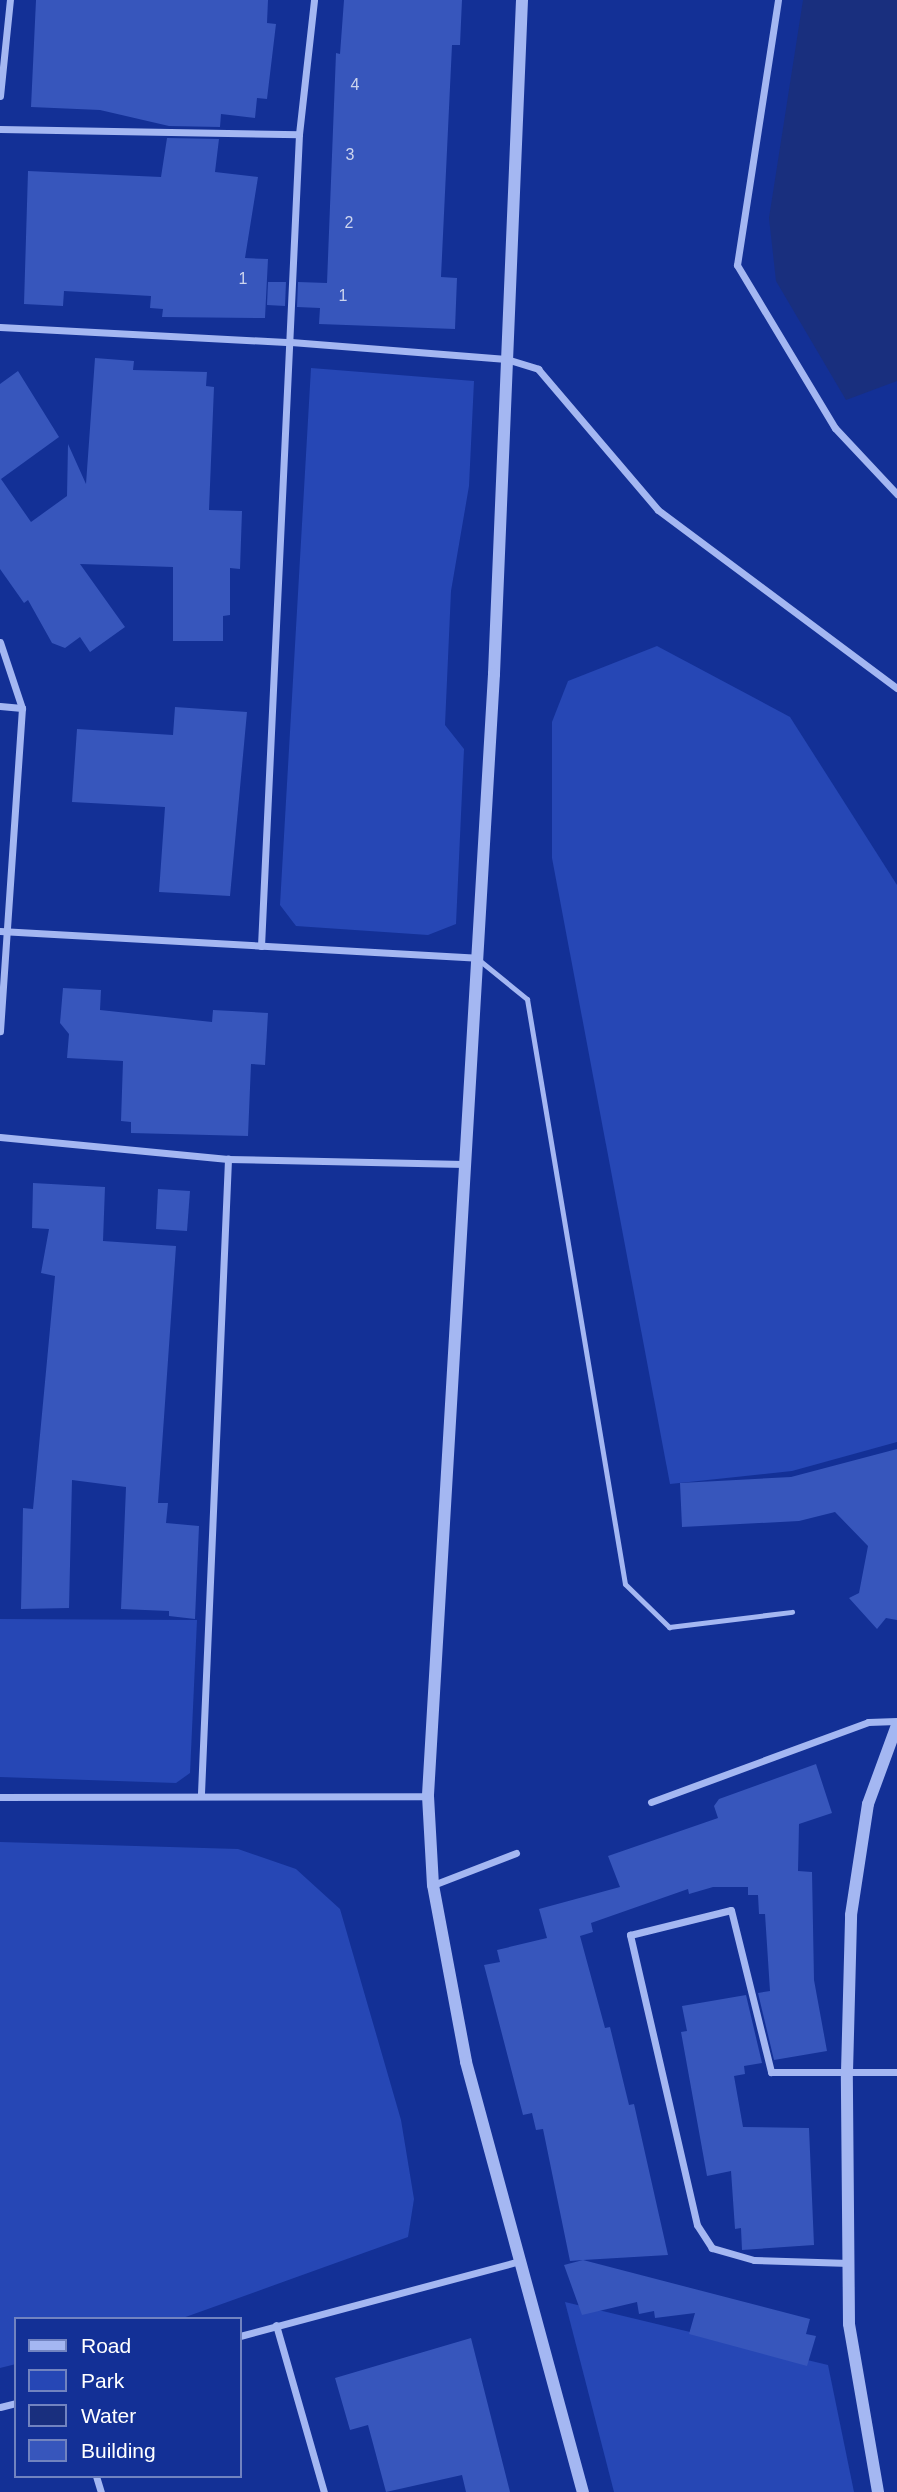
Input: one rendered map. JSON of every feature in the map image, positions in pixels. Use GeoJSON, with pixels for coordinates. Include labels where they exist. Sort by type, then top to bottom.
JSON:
{"type":"FeatureCollection","features":[{"type":"Feature","properties":{"kind":"street"},"geometry":{"type":"LineString","coordinates":[[0,96],[10,0]]}},
{"type":"Feature","properties":{"kind":"street"},"geometry":{"type":"LineString","coordinates":[[261,946],[299,134],[314,0]]}},
{"type":"Feature","properties":{"kind":"street"},"geometry":{"type":"LineString","coordinates":[[522,0],[477,958],[428,1796],[433,1885],[466,2062],[583,2492]]}},
{"type":"Feature","properties":{"kind":"street"},"geometry":{"type":"LineString","coordinates":[[778,0],[737,265],[835,428],[897,494]]}},
{"type":"Feature","properties":{"kind":"street"},"geometry":{"type":"LineString","coordinates":[[0,130],[299,134]]}},
{"type":"Feature","properties":{"kind":"street"},"geometry":{"type":"LineString","coordinates":[[0,327],[291,342],[506,359],[538,369],[658,510],[897,688]]}},
{"type":"Feature","properties":{"kind":"street"},"geometry":{"type":"LineString","coordinates":[[0,642],[22,708],[9,932],[0,1031]]}},
{"type":"Feature","properties":{"kind":"street"},"geometry":{"type":"LineString","coordinates":[[0,706],[22,708]]}},
{"type":"Feature","properties":{"kind":"street"},"geometry":{"type":"LineString","coordinates":[[0,931],[477,958]]}},
{"type":"Feature","properties":{"kind":"street"},"geometry":{"type":"LineString","coordinates":[[0,1137],[228,1160],[464,1164]]}},
{"type":"Feature","properties":{"kind":"street"},"geometry":{"type":"LineString","coordinates":[[201,1793],[228,1160]]}},
{"type":"Feature","properties":{"kind":"street"},"geometry":{"type":"LineString","coordinates":[[651,1802],[868,1722],[895,1729],[868,1804],[851,1915],[847,2071],[849,2324],[878,2492]]}},
{"type":"Feature","properties":{"kind":"street"},"geometry":{"type":"LineString","coordinates":[[0,1797],[201,1793],[428,1796]]}},
{"type":"Feature","properties":{"kind":"street"},"geometry":{"type":"LineString","coordinates":[[433,1885],[516,1853]]}},
{"type":"Feature","properties":{"kind":"street"},"geometry":{"type":"LineString","coordinates":[[849,2263],[754,2260],[712,2248],[697,2225],[630,1935],[731,1910],[771,2072],[897,2072]]}},
{"type":"Feature","properties":{"kind":"street"},"geometry":{"type":"LineString","coordinates":[[242,2335],[519,2261]]}},
{"type":"Feature","properties":{"kind":"street"},"geometry":{"type":"LineString","coordinates":[[276,2325],[324,2492]]}},
{"type":"Feature","properties":{"kind":"lane"},"geometry":{"type":"LineString","coordinates":[[477,958],[527,999],[625,1584],[669,1627],[792,1612]]}},
{"type":"Feature","properties":{"kind":"green space"},"geometry":{"type":"Polygon","coordinates":[[[311,368],[474,381],[469,486],[451,591],[445,725],[464,749],[456,924],[428,935],[296,926],[280,905],[311,368]]]}},
{"type":"Feature","properties":{"kind":"green space"},"geometry":{"type":"Polygon","coordinates":[[[657,646],[790,717],[897,885],[897,1442],[792,1471],[670,1484],[552,858],[552,722],[568,681],[657,646]]]}},
{"type":"Feature","properties":{"kind":"green space"},"geometry":{"type":"Polygon","coordinates":[[[0,1619],[197,1620],[190,1773],[176,1783],[0,1777],[0,1619]]]}},
{"type":"Feature","properties":{"kind":"green space"},"geometry":{"type":"Polygon","coordinates":[[[0,1842],[238,1849],[296,1869],[340,1909],[401,2120],[414,2199],[408,2237],[186,2317],[14,2317],[14,2364],[0,2368],[0,1842]]]}},
{"type":"Feature","properties":{"kind":"green space"},"geometry":{"type":"Polygon","coordinates":[[[565,2302],[828,2365],[854,2492],[614,2492],[565,2302]]]}},
{"type":"Feature","properties":{"kind":"water"},"geometry":{"type":"Polygon","coordinates":[[[803,0],[897,0],[897,381],[846,400],[776,281],[769,218],[803,0]]]}},
{"type":"Feature","properties":{"kind":"building"},"geometry":{"type":"Polygon","coordinates":[[[36,0],[268,0],[267,23],[276,24],[267,99],[257,98],[255,118],[221,114],[220,127],[169,126],[100,110],[31,107],[36,0]]]}},
{"type":"Feature","properties":{"kind":"building"},"geometry":{"type":"Polygon","coordinates":[[[344,0],[462,0],[460,45],[452,45],[441,277],[457,278],[455,329],[319,324],[320,308],[297,307],[298,282],[327,283],[336,53],[340,54],[344,0]]]}},
{"type":"Feature","properties":{"kind":"building"},"geometry":{"type":"Polygon","coordinates":[[[167,138],[219,139],[215,172],[258,177],[245,258],[268,259],[265,318],[162,317],[163,309],[150,308],[151,296],[64,291],[63,306],[24,304],[28,171],[161,177],[167,138]]]}},
{"type":"Feature","properties":{"kind":"building"},"geometry":{"type":"Polygon","coordinates":[[[268,282],[286,282],[285,306],[267,305],[268,282]]]}},
{"type":"Feature","properties":{"kind":"building"},"geometry":{"type":"Polygon","coordinates":[[[95,358],[134,361],[133,370],[207,372],[206,386],[214,387],[209,510],[242,511],[240,569],[230,568],[230,615],[223,616],[223,641],[173,641],[173,567],[80,564],[125,627],[90,652],[80,637],[65,648],[52,643],[28,600],[24,603],[0,569],[0,384],[18,371],[59,437],[1,479],[31,522],[67,496],[68,444],[86,484],[95,358]]]}},
{"type":"Feature","properties":{"kind":"building"},"geometry":{"type":"Polygon","coordinates":[[[175,707],[247,712],[230,896],[159,892],[165,807],[72,802],[77,729],[173,735],[175,707]]]}},
{"type":"Feature","properties":{"kind":"building"},"geometry":{"type":"Polygon","coordinates":[[[63,988],[101,990],[100,1010],[212,1022],[213,1010],[268,1013],[265,1065],[251,1064],[248,1136],[131,1133],[131,1122],[121,1121],[123,1061],[67,1058],[69,1034],[60,1023],[63,988]]]}},
{"type":"Feature","properties":{"kind":"building"},"geometry":{"type":"Polygon","coordinates":[[[33,1183],[105,1187],[103,1241],[176,1246],[158,1503],[168,1503],[166,1523],[199,1526],[195,1619],[169,1616],[169,1611],[121,1609],[126,1487],[72,1480],[69,1608],[21,1609],[23,1508],[33,1509],[55,1276],[41,1273],[49,1229],[32,1228],[33,1183]]]}},
{"type":"Feature","properties":{"kind":"building"},"geometry":{"type":"Polygon","coordinates":[[[158,1189],[190,1191],[187,1231],[156,1229],[158,1189]]]}},
{"type":"Feature","properties":{"kind":"building"},"geometry":{"type":"Polygon","coordinates":[[[897,1449],[897,1620],[886,1618],[877,1629],[849,1598],[859,1593],[868,1546],[835,1512],[799,1521],[682,1527],[680,1483],[791,1477],[897,1449]]]}},
{"type":"Feature","properties":{"kind":"building"},"geometry":{"type":"Polygon","coordinates":[[[816,1764],[832,1813],[799,1824],[798,1871],[812,1872],[814,1980],[827,2051],[774,2060],[758,1993],[770,1991],[765,1914],[759,1914],[758,1895],[748,1895],[748,1887],[713,1887],[689,1894],[688,1889],[591,1923],[593,1932],[580,1936],[605,2028],[610,2027],[629,2105],[634,2104],[668,2255],[570,2261],[543,2129],[536,2130],[532,2113],[523,2115],[484,1965],[500,1962],[497,1950],[547,1938],[539,1909],[620,1887],[608,1856],[718,1818],[714,1806],[719,1799],[816,1764]]]}},
{"type":"Feature","properties":{"kind":"building"},"geometry":{"type":"Polygon","coordinates":[[[746,1995],[762,2063],[744,2066],[745,2074],[734,2076],[743,2127],[809,2128],[814,2245],[742,2250],[741,2228],[735,2229],[731,2171],[707,2176],[681,2032],[687,2031],[682,2006],[746,1995]]]}},
{"type":"Feature","properties":{"kind":"building"},"geometry":{"type":"Polygon","coordinates":[[[583,2260],[810,2319],[806,2334],[816,2336],[807,2366],[689,2334],[695,2313],[655,2318],[654,2311],[639,2314],[637,2302],[582,2315],[564,2265],[583,2260]]]}},
{"type":"Feature","properties":{"kind":"building"},"geometry":{"type":"Polygon","coordinates":[[[471,2338],[510,2492],[466,2492],[462,2475],[386,2492],[368,2425],[350,2430],[335,2378],[471,2338]]]}}]}
